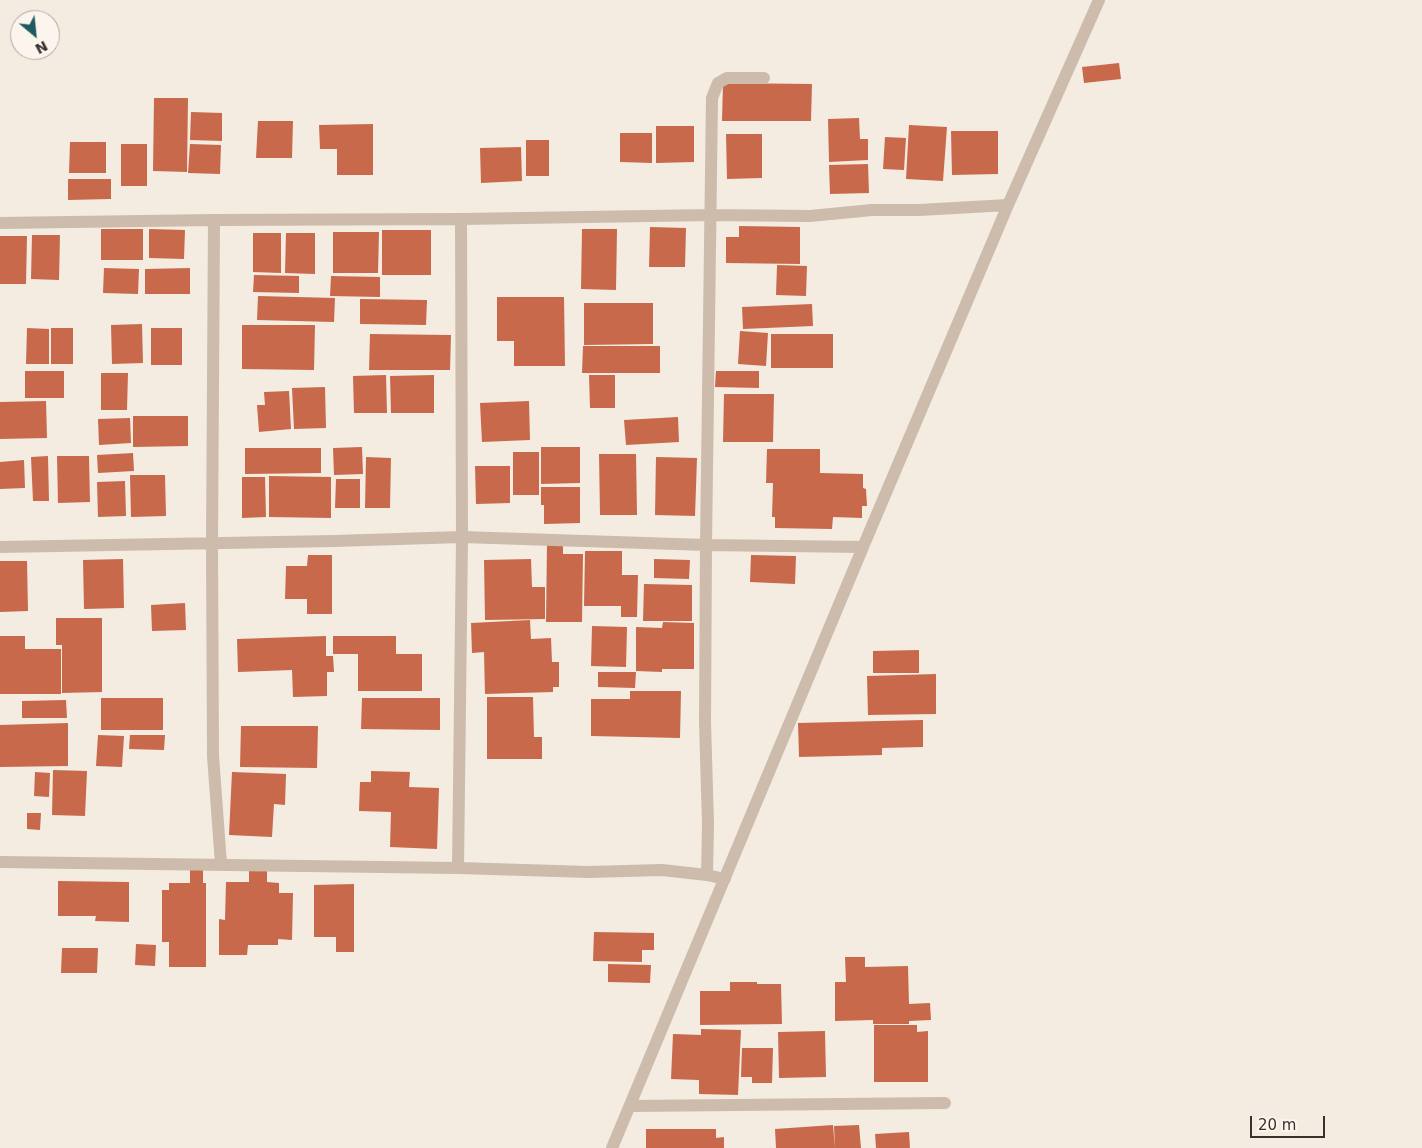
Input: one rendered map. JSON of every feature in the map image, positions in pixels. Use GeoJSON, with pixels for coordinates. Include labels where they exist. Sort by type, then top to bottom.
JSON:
{"type":"FeatureCollection","features":[{"type":"Feature","properties":{"kind":"street"},"geometry":{"type":"LineString","coordinates":[[612,1148],[1008,205],[1099,0]]}},
{"type":"Feature","properties":{"kind":"street"},"geometry":{"type":"LineString","coordinates":[[707,875],[708,824],[705,722],[706,545],[712,98],[718,83],[727,78],[764,78]]}},
{"type":"Feature","properties":{"kind":"street"},"geometry":{"type":"LineString","coordinates":[[0,223],[711,215],[810,216],[872,210],[919,210],[1008,205]]}},
{"type":"Feature","properties":{"kind":"street"},"geometry":{"type":"LineString","coordinates":[[458,868],[462,537],[461,219]]}},
{"type":"Feature","properties":{"kind":"street"},"geometry":{"type":"LineString","coordinates":[[214,220],[213,756],[221,864]]}},
{"type":"Feature","properties":{"kind":"street"},"geometry":{"type":"LineString","coordinates":[[0,547],[334,542],[462,537],[706,545],[863,547]]}},
{"type":"Feature","properties":{"kind":"street"},"geometry":{"type":"LineString","coordinates":[[0,862],[458,868],[589,872],[662,870],[725,879]]}},
{"type":"Feature","properties":{"kind":"street"},"geometry":{"type":"LineString","coordinates":[[630,1106],[945,1103]]}},
{"type":"Feature","properties":{"kind":"building"},"geometry":{"type":"Polygon","coordinates":[[[1119,63],[1121,79],[1084,83],[1082,67],[1119,63]]]}},
{"type":"Feature","properties":{"kind":"building"},"geometry":{"type":"Polygon","coordinates":[[[723,83],[812,84],[811,121],[722,121],[723,83]]]}},
{"type":"Feature","properties":{"kind":"building"},"geometry":{"type":"Polygon","coordinates":[[[154,98],[188,98],[187,172],[153,171],[154,98]]]}},
{"type":"Feature","properties":{"kind":"building"},"geometry":{"type":"Polygon","coordinates":[[[191,112],[222,113],[222,141],[190,140],[191,112]]]}},
{"type":"Feature","properties":{"kind":"building"},"geometry":{"type":"Polygon","coordinates":[[[859,118],[860,139],[868,139],[868,160],[829,162],[828,119],[859,118]]]}},
{"type":"Feature","properties":{"kind":"building"},"geometry":{"type":"Polygon","coordinates":[[[258,121],[293,121],[292,158],[256,158],[258,121]]]}},
{"type":"Feature","properties":{"kind":"building"},"geometry":{"type":"Polygon","coordinates":[[[373,124],[373,175],[337,175],[337,149],[320,149],[319,125],[373,124]]]}},
{"type":"Feature","properties":{"kind":"building"},"geometry":{"type":"Polygon","coordinates":[[[909,125],[947,127],[943,181],[906,179],[909,125]]]}},
{"type":"Feature","properties":{"kind":"building"},"geometry":{"type":"Polygon","coordinates":[[[656,126],[694,126],[694,162],[656,163],[656,126]]]}},
{"type":"Feature","properties":{"kind":"building"},"geometry":{"type":"Polygon","coordinates":[[[951,131],[998,131],[998,174],[952,175],[951,131]]]}},
{"type":"Feature","properties":{"kind":"building"},"geometry":{"type":"Polygon","coordinates":[[[620,133],[652,133],[652,163],[620,162],[620,133]]]}},
{"type":"Feature","properties":{"kind":"building"},"geometry":{"type":"Polygon","coordinates":[[[726,134],[762,134],[762,178],[727,179],[726,134]]]}},
{"type":"Feature","properties":{"kind":"building"},"geometry":{"type":"Polygon","coordinates":[[[885,137],[906,138],[904,170],[883,169],[885,137]]]}},
{"type":"Feature","properties":{"kind":"building"},"geometry":{"type":"Polygon","coordinates":[[[526,140],[549,140],[549,176],[526,176],[526,140]]]}},
{"type":"Feature","properties":{"kind":"building"},"geometry":{"type":"Polygon","coordinates":[[[70,142],[106,142],[106,173],[69,173],[70,142]]]}},
{"type":"Feature","properties":{"kind":"building"},"geometry":{"type":"Polygon","coordinates":[[[121,144],[147,144],[147,186],[121,186],[121,144]]]}},
{"type":"Feature","properties":{"kind":"building"},"geometry":{"type":"Polygon","coordinates":[[[190,144],[221,145],[220,174],[188,173],[190,144]]]}},
{"type":"Feature","properties":{"kind":"building"},"geometry":{"type":"Polygon","coordinates":[[[521,147],[522,181],[481,183],[480,148],[521,147]]]}},
{"type":"Feature","properties":{"kind":"building"},"geometry":{"type":"Polygon","coordinates":[[[868,164],[869,193],[830,194],[829,165],[868,164]]]}},
{"type":"Feature","properties":{"kind":"building"},"geometry":{"type":"Polygon","coordinates":[[[68,179],[111,179],[111,199],[68,200],[68,179]]]}},
{"type":"Feature","properties":{"kind":"building"},"geometry":{"type":"Polygon","coordinates":[[[739,226],[800,227],[800,264],[726,263],[726,237],[739,237],[739,226]]]}},
{"type":"Feature","properties":{"kind":"building"},"geometry":{"type":"Polygon","coordinates":[[[650,227],[686,228],[685,267],[649,267],[650,227]]]}},
{"type":"Feature","properties":{"kind":"building"},"geometry":{"type":"Polygon","coordinates":[[[101,229],[143,229],[143,260],[101,260],[101,229]]]}},
{"type":"Feature","properties":{"kind":"building"},"geometry":{"type":"Polygon","coordinates":[[[149,229],[185,230],[184,259],[149,258],[149,229]]]}},
{"type":"Feature","properties":{"kind":"building"},"geometry":{"type":"Polygon","coordinates":[[[582,229],[617,229],[616,290],[581,289],[582,229]]]}},
{"type":"Feature","properties":{"kind":"building"},"geometry":{"type":"Polygon","coordinates":[[[382,230],[431,230],[431,275],[382,275],[382,230]]]}},
{"type":"Feature","properties":{"kind":"building"},"geometry":{"type":"Polygon","coordinates":[[[333,232],[379,232],[378,273],[333,273],[333,232]]]}},
{"type":"Feature","properties":{"kind":"building"},"geometry":{"type":"Polygon","coordinates":[[[253,233],[281,233],[281,273],[253,272],[253,233]]]}},
{"type":"Feature","properties":{"kind":"building"},"geometry":{"type":"Polygon","coordinates":[[[286,233],[315,233],[315,274],[285,273],[286,233]]]}},
{"type":"Feature","properties":{"kind":"building"},"geometry":{"type":"Polygon","coordinates":[[[32,235],[60,235],[59,280],[31,279],[32,235]]]}},
{"type":"Feature","properties":{"kind":"building"},"geometry":{"type":"Polygon","coordinates":[[[0,236],[27,236],[26,284],[0,284],[0,236]]]}},
{"type":"Feature","properties":{"kind":"building"},"geometry":{"type":"Polygon","coordinates":[[[777,265],[807,266],[806,296],[776,295],[777,265]]]}},
{"type":"Feature","properties":{"kind":"building"},"geometry":{"type":"Polygon","coordinates":[[[104,268],[139,269],[138,294],[103,293],[104,268]]]}},
{"type":"Feature","properties":{"kind":"building"},"geometry":{"type":"Polygon","coordinates":[[[190,268],[190,294],[145,294],[145,269],[190,268]]]}},
{"type":"Feature","properties":{"kind":"building"},"geometry":{"type":"Polygon","coordinates":[[[254,275],[299,276],[299,293],[253,292],[254,275]]]}},
{"type":"Feature","properties":{"kind":"building"},"geometry":{"type":"Polygon","coordinates":[[[331,276],[380,277],[380,297],[330,296],[331,276]]]}},
{"type":"Feature","properties":{"kind":"building"},"geometry":{"type":"Polygon","coordinates":[[[258,296],[335,298],[334,322],[257,320],[258,296]]]}},
{"type":"Feature","properties":{"kind":"building"},"geometry":{"type":"Polygon","coordinates":[[[497,297],[564,297],[565,366],[514,366],[514,341],[497,341],[497,297]]]}},
{"type":"Feature","properties":{"kind":"building"},"geometry":{"type":"Polygon","coordinates":[[[360,299],[427,300],[426,325],[360,324],[360,299]]]}},
{"type":"Feature","properties":{"kind":"building"},"geometry":{"type":"Polygon","coordinates":[[[584,303],[653,303],[653,344],[584,345],[584,303]]]}},
{"type":"Feature","properties":{"kind":"building"},"geometry":{"type":"Polygon","coordinates":[[[812,304],[813,326],[743,329],[742,307],[812,304]]]}},
{"type":"Feature","properties":{"kind":"building"},"geometry":{"type":"Polygon","coordinates":[[[142,324],[143,363],[112,364],[111,325],[142,324]]]}},
{"type":"Feature","properties":{"kind":"building"},"geometry":{"type":"Polygon","coordinates":[[[242,325],[315,325],[314,370],[242,369],[242,325]]]}},
{"type":"Feature","properties":{"kind":"building"},"geometry":{"type":"Polygon","coordinates":[[[27,328],[49,329],[49,364],[26,364],[27,328]]]}},
{"type":"Feature","properties":{"kind":"building"},"geometry":{"type":"Polygon","coordinates":[[[51,328],[73,328],[73,364],[51,364],[51,328]]]}},
{"type":"Feature","properties":{"kind":"building"},"geometry":{"type":"Polygon","coordinates":[[[151,328],[182,328],[182,365],[151,365],[151,328]]]}},
{"type":"Feature","properties":{"kind":"building"},"geometry":{"type":"Polygon","coordinates":[[[740,331],[768,333],[766,366],[738,364],[740,331]]]}},
{"type":"Feature","properties":{"kind":"building"},"geometry":{"type":"Polygon","coordinates":[[[370,334],[451,335],[450,370],[369,370],[370,334]]]}},
{"type":"Feature","properties":{"kind":"building"},"geometry":{"type":"Polygon","coordinates":[[[771,334],[833,334],[833,368],[771,368],[771,334]]]}},
{"type":"Feature","properties":{"kind":"building"},"geometry":{"type":"Polygon","coordinates":[[[583,346],[660,346],[660,373],[582,373],[583,346]]]}},
{"type":"Feature","properties":{"kind":"building"},"geometry":{"type":"Polygon","coordinates":[[[25,371],[64,371],[64,398],[25,398],[25,371]]]}},
{"type":"Feature","properties":{"kind":"building"},"geometry":{"type":"Polygon","coordinates":[[[716,371],[759,371],[759,388],[715,387],[716,371]]]}},
{"type":"Feature","properties":{"kind":"building"},"geometry":{"type":"Polygon","coordinates":[[[101,373],[128,373],[127,410],[101,410],[101,373]]]}},
{"type":"Feature","properties":{"kind":"building"},"geometry":{"type":"Polygon","coordinates":[[[386,375],[387,413],[354,413],[353,376],[386,375]]]}},
{"type":"Feature","properties":{"kind":"building"},"geometry":{"type":"Polygon","coordinates":[[[434,375],[434,413],[391,413],[390,376],[434,375]]]}},
{"type":"Feature","properties":{"kind":"building"},"geometry":{"type":"Polygon","coordinates":[[[589,375],[615,375],[615,408],[590,408],[589,375]]]}},
{"type":"Feature","properties":{"kind":"building"},"geometry":{"type":"Polygon","coordinates":[[[325,387],[326,428],[294,429],[292,388],[325,387]]]}},
{"type":"Feature","properties":{"kind":"building"},"geometry":{"type":"Polygon","coordinates":[[[289,391],[291,429],[259,432],[257,405],[265,405],[264,392],[289,391]]]}},
{"type":"Feature","properties":{"kind":"building"},"geometry":{"type":"Polygon","coordinates":[[[724,394],[774,394],[773,442],[723,442],[724,394]]]}},
{"type":"Feature","properties":{"kind":"building"},"geometry":{"type":"Polygon","coordinates":[[[46,401],[47,438],[0,439],[0,402],[46,401]]]}},
{"type":"Feature","properties":{"kind":"building"},"geometry":{"type":"Polygon","coordinates":[[[529,401],[530,440],[482,442],[480,403],[529,401]]]}},
{"type":"Feature","properties":{"kind":"building"},"geometry":{"type":"Polygon","coordinates":[[[133,416],[188,416],[188,446],[133,447],[133,416]]]}},
{"type":"Feature","properties":{"kind":"building"},"geometry":{"type":"Polygon","coordinates":[[[678,417],[679,442],[626,445],[624,420],[678,417]]]}},
{"type":"Feature","properties":{"kind":"building"},"geometry":{"type":"Polygon","coordinates":[[[130,418],[131,443],[99,445],[98,419],[130,418]]]}},
{"type":"Feature","properties":{"kind":"building"},"geometry":{"type":"Polygon","coordinates":[[[362,447],[363,474],[334,475],[333,448],[362,447]]]}},
{"type":"Feature","properties":{"kind":"building"},"geometry":{"type":"Polygon","coordinates":[[[541,447],[580,447],[580,483],[541,484],[541,447]]]}},
{"type":"Feature","properties":{"kind":"building"},"geometry":{"type":"Polygon","coordinates":[[[245,448],[321,448],[321,473],[245,474],[245,448]]]}},
{"type":"Feature","properties":{"kind":"building"},"geometry":{"type":"Polygon","coordinates":[[[767,449],[820,449],[820,473],[863,474],[863,488],[866,489],[867,506],[862,506],[862,518],[833,517],[832,529],[775,528],[775,517],[772,517],[773,483],[766,483],[767,449]]]}},
{"type":"Feature","properties":{"kind":"building"},"geometry":{"type":"Polygon","coordinates":[[[513,452],[539,452],[539,495],[513,495],[513,452]]]}},
{"type":"Feature","properties":{"kind":"building"},"geometry":{"type":"Polygon","coordinates":[[[133,453],[134,471],[98,473],[97,455],[133,453]]]}},
{"type":"Feature","properties":{"kind":"building"},"geometry":{"type":"Polygon","coordinates":[[[599,454],[636,454],[637,515],[600,515],[599,454]]]}},
{"type":"Feature","properties":{"kind":"building"},"geometry":{"type":"Polygon","coordinates":[[[48,456],[49,501],[33,501],[31,457],[48,456]]]}},
{"type":"Feature","properties":{"kind":"building"},"geometry":{"type":"Polygon","coordinates":[[[57,456],[89,456],[90,502],[58,503],[57,456]]]}},
{"type":"Feature","properties":{"kind":"building"},"geometry":{"type":"Polygon","coordinates":[[[366,457],[391,458],[390,508],[365,508],[366,457]]]}},
{"type":"Feature","properties":{"kind":"building"},"geometry":{"type":"Polygon","coordinates":[[[656,457],[697,458],[695,516],[655,515],[656,457]]]}},
{"type":"Feature","properties":{"kind":"building"},"geometry":{"type":"Polygon","coordinates":[[[24,460],[25,488],[0,489],[0,462],[24,460]]]}},
{"type":"Feature","properties":{"kind":"building"},"geometry":{"type":"Polygon","coordinates":[[[475,466],[510,466],[510,503],[476,504],[475,466]]]}},
{"type":"Feature","properties":{"kind":"building"},"geometry":{"type":"Polygon","coordinates":[[[130,475],[165,475],[166,516],[131,517],[130,475]]]}},
{"type":"Feature","properties":{"kind":"building"},"geometry":{"type":"Polygon","coordinates":[[[269,476],[331,477],[331,518],[269,517],[269,476]]]}},
{"type":"Feature","properties":{"kind":"building"},"geometry":{"type":"Polygon","coordinates":[[[242,477],[265,477],[266,517],[242,518],[242,477]]]}},
{"type":"Feature","properties":{"kind":"building"},"geometry":{"type":"Polygon","coordinates":[[[336,479],[360,479],[360,508],[335,508],[336,479]]]}},
{"type":"Feature","properties":{"kind":"building"},"geometry":{"type":"Polygon","coordinates":[[[125,481],[126,516],[98,517],[97,482],[125,481]]]}},
{"type":"Feature","properties":{"kind":"building"},"geometry":{"type":"Polygon","coordinates":[[[541,487],[580,487],[580,523],[544,524],[544,505],[541,505],[541,487]]]}},
{"type":"Feature","properties":{"kind":"building"},"geometry":{"type":"Polygon","coordinates":[[[547,544],[563,544],[563,554],[583,554],[582,622],[546,622],[547,544]]]}},
{"type":"Feature","properties":{"kind":"building"},"geometry":{"type":"Polygon","coordinates":[[[585,551],[622,551],[622,575],[638,575],[637,617],[621,617],[621,606],[584,606],[585,551]]]}},
{"type":"Feature","properties":{"kind":"building"},"geometry":{"type":"Polygon","coordinates":[[[308,555],[332,555],[332,614],[307,614],[307,599],[285,599],[286,566],[307,566],[308,555]]]}},
{"type":"Feature","properties":{"kind":"building"},"geometry":{"type":"Polygon","coordinates":[[[751,555],[796,556],[795,584],[750,582],[751,555]]]}},
{"type":"Feature","properties":{"kind":"building"},"geometry":{"type":"Polygon","coordinates":[[[123,559],[124,608],[84,609],[83,560],[123,559]]]}},
{"type":"Feature","properties":{"kind":"building"},"geometry":{"type":"Polygon","coordinates":[[[531,559],[532,587],[545,587],[545,619],[485,620],[484,560],[531,559]]]}},
{"type":"Feature","properties":{"kind":"building"},"geometry":{"type":"Polygon","coordinates":[[[654,559],[690,560],[689,579],[654,578],[654,559]]]}},
{"type":"Feature","properties":{"kind":"building"},"geometry":{"type":"Polygon","coordinates":[[[0,561],[27,561],[28,611],[0,612],[0,561]]]}},
{"type":"Feature","properties":{"kind":"building"},"geometry":{"type":"Polygon","coordinates":[[[644,584],[692,585],[692,621],[643,621],[644,584]]]}},
{"type":"Feature","properties":{"kind":"building"},"geometry":{"type":"Polygon","coordinates":[[[185,603],[186,630],[152,631],[151,605],[185,603]]]}},
{"type":"Feature","properties":{"kind":"building"},"geometry":{"type":"Polygon","coordinates":[[[56,618],[102,618],[102,692],[62,693],[62,645],[56,645],[56,618]]]}},
{"type":"Feature","properties":{"kind":"building"},"geometry":{"type":"Polygon","coordinates":[[[530,620],[531,639],[551,638],[552,662],[559,662],[559,687],[553,687],[553,692],[485,694],[484,652],[472,653],[471,623],[530,620]]]}},
{"type":"Feature","properties":{"kind":"building"},"geometry":{"type":"Polygon","coordinates":[[[663,622],[694,623],[694,669],[662,669],[662,672],[636,671],[636,627],[662,628],[663,622]]]}},
{"type":"Feature","properties":{"kind":"building"},"geometry":{"type":"Polygon","coordinates":[[[592,626],[627,627],[626,667],[591,666],[592,626]]]}},
{"type":"Feature","properties":{"kind":"building"},"geometry":{"type":"Polygon","coordinates":[[[0,636],[25,636],[25,649],[61,649],[61,694],[0,694],[0,636]]]}},
{"type":"Feature","properties":{"kind":"building"},"geometry":{"type":"Polygon","coordinates":[[[326,636],[326,656],[333,656],[334,672],[327,672],[327,696],[293,697],[292,670],[238,672],[237,639],[326,636]]]}},
{"type":"Feature","properties":{"kind":"building"},"geometry":{"type":"Polygon","coordinates":[[[333,636],[396,636],[396,654],[422,654],[422,691],[358,691],[358,654],[333,654],[333,636]]]}},
{"type":"Feature","properties":{"kind":"building"},"geometry":{"type":"Polygon","coordinates":[[[919,650],[919,673],[873,673],[873,651],[919,650]]]}},
{"type":"Feature","properties":{"kind":"building"},"geometry":{"type":"Polygon","coordinates":[[[598,672],[636,672],[635,688],[598,687],[598,672]]]}},
{"type":"Feature","properties":{"kind":"building"},"geometry":{"type":"Polygon","coordinates":[[[936,674],[936,714],[868,715],[867,676],[936,674]]]}},
{"type":"Feature","properties":{"kind":"building"},"geometry":{"type":"Polygon","coordinates":[[[630,691],[681,691],[680,738],[591,736],[591,699],[630,699],[630,691]]]}},
{"type":"Feature","properties":{"kind":"building"},"geometry":{"type":"Polygon","coordinates":[[[487,697],[533,697],[534,737],[542,737],[542,759],[487,759],[487,697]]]}},
{"type":"Feature","properties":{"kind":"building"},"geometry":{"type":"Polygon","coordinates":[[[101,698],[163,698],[163,730],[101,730],[101,698]]]}},
{"type":"Feature","properties":{"kind":"building"},"geometry":{"type":"Polygon","coordinates":[[[362,698],[440,698],[440,730],[361,729],[362,698]]]}},
{"type":"Feature","properties":{"kind":"building"},"geometry":{"type":"Polygon","coordinates":[[[66,700],[67,718],[22,718],[22,701],[66,700]]]}},
{"type":"Feature","properties":{"kind":"building"},"geometry":{"type":"Polygon","coordinates":[[[923,720],[923,747],[882,748],[882,755],[799,757],[798,723],[923,720]]]}},
{"type":"Feature","properties":{"kind":"building"},"geometry":{"type":"Polygon","coordinates":[[[68,723],[68,766],[0,767],[0,725],[68,723]]]}},
{"type":"Feature","properties":{"kind":"building"},"geometry":{"type":"Polygon","coordinates":[[[241,726],[318,726],[317,768],[240,767],[241,726]]]}},
{"type":"Feature","properties":{"kind":"building"},"geometry":{"type":"Polygon","coordinates":[[[98,735],[124,736],[122,767],[96,766],[98,735]]]}},
{"type":"Feature","properties":{"kind":"building"},"geometry":{"type":"Polygon","coordinates":[[[130,735],[165,735],[164,750],[129,749],[130,735]]]}},
{"type":"Feature","properties":{"kind":"building"},"geometry":{"type":"Polygon","coordinates":[[[53,770],[87,771],[85,816],[52,815],[53,770]]]}},
{"type":"Feature","properties":{"kind":"building"},"geometry":{"type":"Polygon","coordinates":[[[371,771],[410,772],[409,787],[439,788],[437,849],[390,847],[391,812],[359,811],[360,782],[371,782],[371,771]]]}},
{"type":"Feature","properties":{"kind":"building"},"geometry":{"type":"Polygon","coordinates":[[[35,772],[50,773],[49,797],[34,796],[35,772]]]}},
{"type":"Feature","properties":{"kind":"building"},"geometry":{"type":"Polygon","coordinates":[[[232,772],[286,774],[285,805],[274,804],[272,837],[229,835],[232,772]]]}},
{"type":"Feature","properties":{"kind":"building"},"geometry":{"type":"Polygon","coordinates":[[[27,813],[41,813],[40,830],[27,829],[27,813]]]}},
{"type":"Feature","properties":{"kind":"building"},"geometry":{"type":"Polygon","coordinates":[[[190,870],[203,870],[203,883],[206,883],[206,967],[169,967],[169,942],[162,942],[162,890],[169,890],[169,883],[190,883],[190,870]]]}},
{"type":"Feature","properties":{"kind":"building"},"geometry":{"type":"Polygon","coordinates":[[[249,870],[267,870],[267,882],[279,883],[279,893],[293,893],[292,940],[278,939],[278,945],[248,945],[247,955],[219,955],[219,919],[225,920],[226,882],[249,882],[249,870]]]}},
{"type":"Feature","properties":{"kind":"building"},"geometry":{"type":"Polygon","coordinates":[[[58,881],[129,882],[129,922],[95,921],[96,916],[58,916],[58,881]]]}},
{"type":"Feature","properties":{"kind":"building"},"geometry":{"type":"Polygon","coordinates":[[[354,884],[354,952],[336,952],[336,937],[314,937],[314,885],[354,884]]]}},
{"type":"Feature","properties":{"kind":"building"},"geometry":{"type":"Polygon","coordinates":[[[594,932],[654,933],[654,950],[642,950],[642,962],[593,961],[594,932]]]}},
{"type":"Feature","properties":{"kind":"building"},"geometry":{"type":"Polygon","coordinates":[[[136,944],[156,945],[155,966],[135,965],[136,944]]]}},
{"type":"Feature","properties":{"kind":"building"},"geometry":{"type":"Polygon","coordinates":[[[62,948],[98,948],[97,973],[61,973],[62,948]]]}},
{"type":"Feature","properties":{"kind":"building"},"geometry":{"type":"Polygon","coordinates":[[[845,957],[865,957],[865,967],[908,966],[909,1004],[930,1003],[931,1020],[909,1021],[909,1024],[873,1024],[873,1020],[835,1021],[835,982],[846,982],[845,957]]]}},
{"type":"Feature","properties":{"kind":"building"},"geometry":{"type":"Polygon","coordinates":[[[608,964],[651,965],[650,983],[608,982],[608,964]]]}},
{"type":"Feature","properties":{"kind":"building"},"geometry":{"type":"Polygon","coordinates":[[[730,982],[781,984],[782,1024],[700,1025],[700,991],[730,991],[730,982]]]}},
{"type":"Feature","properties":{"kind":"building"},"geometry":{"type":"Polygon","coordinates":[[[874,1025],[917,1025],[917,1032],[928,1031],[928,1082],[874,1082],[874,1025]]]}},
{"type":"Feature","properties":{"kind":"building"},"geometry":{"type":"Polygon","coordinates":[[[701,1029],[741,1030],[738,1095],[699,1094],[699,1080],[671,1079],[673,1034],[701,1035],[701,1029]]]}},
{"type":"Feature","properties":{"kind":"building"},"geometry":{"type":"Polygon","coordinates":[[[825,1031],[826,1077],[779,1078],[778,1032],[825,1031]]]}},
{"type":"Feature","properties":{"kind":"building"},"geometry":{"type":"Polygon","coordinates":[[[742,1048],[773,1048],[772,1083],[752,1083],[752,1077],[741,1077],[742,1048]]]}},
{"type":"Feature","properties":{"kind":"building"},"geometry":{"type":"Polygon","coordinates":[[[833,1125],[835,1148],[776,1148],[775,1129],[833,1125]]]}},
{"type":"Feature","properties":{"kind":"building"},"geometry":{"type":"Polygon","coordinates":[[[859,1125],[861,1148],[835,1148],[834,1126],[859,1125]]]}},
{"type":"Feature","properties":{"kind":"building"},"geometry":{"type":"Polygon","coordinates":[[[646,1129],[716,1129],[716,1138],[724,1137],[724,1148],[646,1148],[646,1129]]]}},
{"type":"Feature","properties":{"kind":"building"},"geometry":{"type":"Polygon","coordinates":[[[909,1132],[910,1148],[876,1148],[875,1134],[909,1132]]]}}]}
